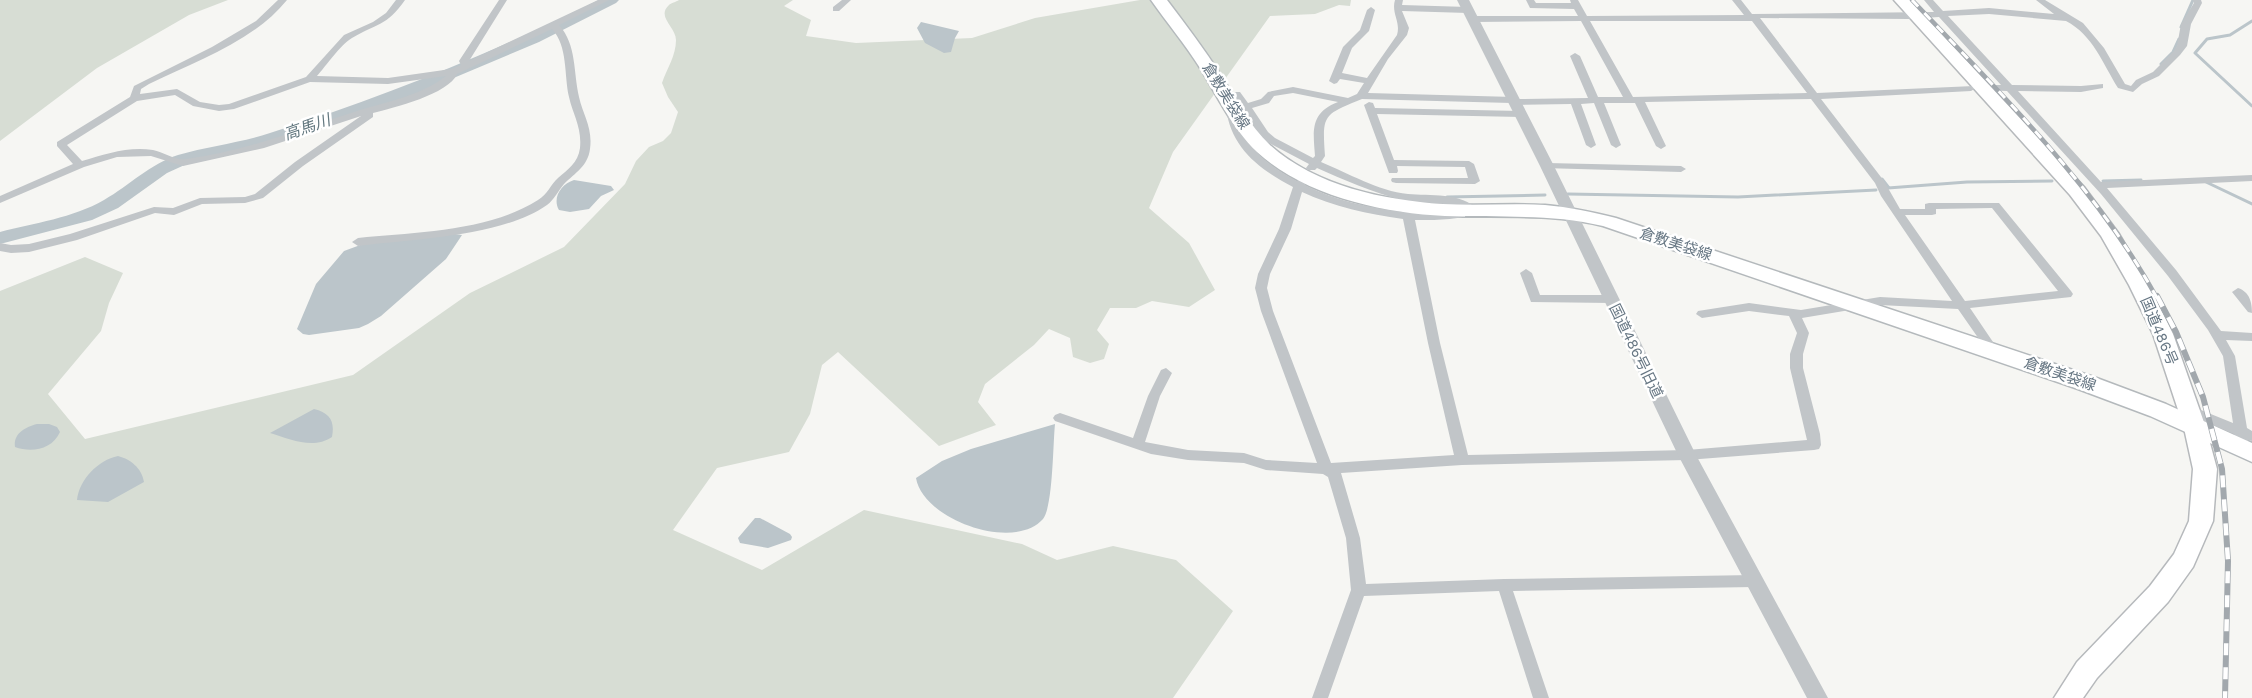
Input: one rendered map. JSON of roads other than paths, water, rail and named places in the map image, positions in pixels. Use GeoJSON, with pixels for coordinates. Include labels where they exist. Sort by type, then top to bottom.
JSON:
{"type":"FeatureCollection","features":[{"type":"Feature","properties":{"kind":"main road","name":"倉敷美袋線"},"geometry":{"type":"LineString","coordinates":[[1160,0],[1234,101],[1246,130],[1268,151],[1296,171],[1320,182],[1352,194],[1390,203],[1429,209],[1543,210],[1570,212],[1609,222],[2086,383],[2158,410],[2193,419],[2247,442]]}},
{"type":"Feature","properties":{"kind":"main road","name":"国道486号"},"geometry":{"type":"LineString","coordinates":[[1902,0],[1981,89],[2077,191],[2109,234],[2140,285],[2162,334],[2193,419],[2205,469],[2201,521],[2184,560],[2159,594],[2087,670],[2068,698]]}},
{"type":"Feature","properties":{"kind":"street"},"geometry":{"type":"LineString","coordinates":[[134,98],[137,88],[146,82],[216,49],[259,24],[284,0]]}},
{"type":"Feature","properties":{"kind":"street"},"geometry":{"type":"LineString","coordinates":[[309,79],[347,37],[376,24],[389,15],[401,0]]}},
{"type":"Feature","properties":{"kind":"street"},"geometry":{"type":"LineString","coordinates":[[466,65],[464,61],[475,41],[503,0]]}},
{"type":"Feature","properties":{"kind":"street"},"geometry":{"type":"LineString","coordinates":[[80,165],[61,144],[134,98],[177,92],[196,104],[219,108],[230,107],[309,79],[388,82],[453,72],[605,0]]}},
{"type":"Feature","properties":{"kind":"street"},"geometry":{"type":"LineString","coordinates":[[836,9],[847,0]]}},
{"type":"Feature","properties":{"kind":"street"},"geometry":{"type":"LineString","coordinates":[[1530,0],[1533,6],[1576,3],[1599,48],[1634,98],[1661,146]]}},
{"type":"Feature","properties":{"kind":"street"},"geometry":{"type":"LineString","coordinates":[[1736,0],[1748,15],[1755,16],[1817,96],[1880,183],[1886,196],[1987,342],[1988,350]]}},
{"type":"Feature","properties":{"kind":"street"},"geometry":{"type":"LineString","coordinates":[[1928,0],[2012,87],[2099,186],[2172,273],[2217,335],[2229,356],[2247,442]]}},
{"type":"Feature","properties":{"kind":"street"},"geometry":{"type":"LineString","coordinates":[[2040,0],[2052,11],[2073,21],[2096,44],[2121,86]]}},
{"type":"Feature","properties":{"kind":"street"},"geometry":{"type":"LineString","coordinates":[[1887,93],[1912,96],[1996,87],[2081,89],[2100,86],[2121,86],[2133,89],[2139,82],[2156,74],[2177,53],[2182,46],[2186,24],[2198,3],[2197,0]]}},
{"type":"Feature","properties":{"kind":"street"},"geometry":{"type":"LineString","coordinates":[[1360,96],[1402,35],[1404,28],[1398,4],[1585,18],[1916,15],[1989,11],[2066,18]]}},
{"type":"Feature","properties":{"kind":"street"},"geometry":{"type":"LineString","coordinates":[[1369,81],[1335,78],[1348,47],[1364,30],[1371,10]]}},
{"type":"Feature","properties":{"kind":"street","name":"国道486号旧道"},"geometry":{"type":"LineString","coordinates":[[1468,10],[1570,212],[1610,299],[1687,455],[1818,698]]}},
{"type":"Feature","properties":{"kind":"street"},"geometry":{"type":"LineString","coordinates":[[358,242],[468,229],[511,218],[544,202],[561,181],[573,172],[579,165],[585,149],[582,126],[584,120],[574,98],[564,36],[553,24]]}},
{"type":"Feature","properties":{"kind":"street"},"geometry":{"type":"LineString","coordinates":[[1575,56],[1616,145]]}},
{"type":"Feature","properties":{"kind":"street"},"geometry":{"type":"LineString","coordinates":[[0,200],[80,165],[125,152],[152,153],[177,163],[191,162],[260,146],[357,114],[375,111],[438,87],[452,77],[453,72]]}},
{"type":"Feature","properties":{"kind":"street"},"geometry":{"type":"LineString","coordinates":[[1372,111],[1634,98],[1817,96],[1981,89]]}},
{"type":"Feature","properties":{"kind":"street"},"geometry":{"type":"LineString","coordinates":[[1234,101],[1266,101],[1271,94],[1294,90],[1348,101]]}},
{"type":"Feature","properties":{"kind":"street"},"geometry":{"type":"LineString","coordinates":[[1312,166],[1320,156],[1318,126],[1321,119],[1334,107],[1360,96],[1517,105]]}},
{"type":"Feature","properties":{"kind":"street"},"geometry":{"type":"LineString","coordinates":[[1360,96],[1368,102],[1372,111],[1406,206],[1434,344],[1462,460]]}},
{"type":"Feature","properties":{"kind":"street"},"geometry":{"type":"LineString","coordinates":[[1234,101],[1271,140],[1312,166],[1366,184],[1406,206],[1451,216],[1472,210]]}},
{"type":"Feature","properties":{"kind":"street"},"geometry":{"type":"LineString","coordinates":[[1234,101],[1237,134],[1250,152],[1266,166],[1343,204],[1406,206],[1454,202],[1472,210]]}},
{"type":"Feature","properties":{"kind":"street"},"geometry":{"type":"LineString","coordinates":[[1575,101],[1591,145]]}},
{"type":"Feature","properties":{"kind":"street"},"geometry":{"type":"LineString","coordinates":[[0,247],[12,249],[29,248],[73,237],[154,210],[174,212],[200,201],[245,200],[259,196],[299,164],[375,111]]}},
{"type":"Feature","properties":{"kind":"street"},"geometry":{"type":"LineString","coordinates":[[1390,163],[1469,164],[1474,181],[1396,180]]}},
{"type":"Feature","properties":{"kind":"street"},"geometry":{"type":"LineString","coordinates":[[1547,166],[1681,170]]}},
{"type":"Feature","properties":{"kind":"street"},"geometry":{"type":"LineString","coordinates":[[2099,186],[2252,178]]}},
{"type":"Feature","properties":{"kind":"street"},"geometry":{"type":"LineString","coordinates":[[1301,183],[1285,229],[1264,274],[1261,288],[1267,311],[1326,469],[1334,474],[1354,538],[1359,590],[1320,698]]}},
{"type":"Feature","properties":{"kind":"street"},"geometry":{"type":"LineString","coordinates":[[1702,314],[1749,307],[1793,313],[1835,310],[1889,301],[1961,305],[2067,294],[1995,205],[1929,206],[1932,212],[1897,212]]}},
{"type":"Feature","properties":{"kind":"street"},"geometry":{"type":"LineString","coordinates":[[1526,273],[1535,299],[1610,299]]}},
{"type":"Feature","properties":{"kind":"street"},"geometry":{"type":"LineString","coordinates":[[2238,292],[2252,309]]}},
{"type":"Feature","properties":{"kind":"street"},"geometry":{"type":"LineString","coordinates":[[1060,418],[1077,426],[1098,430],[1151,449],[1244,458],[1266,465],[1326,469],[1462,460],[1687,455],[1814,445],[1811,422],[1798,383],[1796,354],[1803,335],[1803,329],[1793,313]]}},
{"type":"Feature","properties":{"kind":"street"},"geometry":{"type":"LineString","coordinates":[[2217,335],[2252,337]]}},
{"type":"Feature","properties":{"kind":"street"},"geometry":{"type":"LineString","coordinates":[[1137,444],[1154,396],[1166,373]]}},
{"type":"Feature","properties":{"kind":"street"},"geometry":{"type":"LineString","coordinates":[[1359,590],[1504,585],[1754,581]]}},
{"type":"Feature","properties":{"kind":"street"},"geometry":{"type":"LineString","coordinates":[[1504,585],[1541,698]]}},
{"type":"Feature","properties":{"kind":"waterway","name":"高馬川"},"geometry":{"type":"LineString","coordinates":[[0,238],[85,216],[111,204],[161,169],[184,159],[234,149],[276,137],[400,94],[533,39],[611,0]]}},
{"type":"Feature","properties":{"kind":"waterway"},"geometry":{"type":"LineString","coordinates":[[2181,27],[2193,0]]}},
{"type":"Feature","properties":{"kind":"waterway"},"geometry":{"type":"LineString","coordinates":[[2252,21],[2230,35],[2207,39],[2195,53],[2252,106]]}},
{"type":"Feature","properties":{"kind":"waterway"},"geometry":{"type":"LineString","coordinates":[[2161,64],[2173,52],[2179,39]]}},
{"type":"Feature","properties":{"kind":"waterway"},"geometry":{"type":"LineString","coordinates":[[1882,179],[1889,188]]}},
{"type":"Feature","properties":{"kind":"waterway"},"geometry":{"type":"LineString","coordinates":[[2103,181],[2141,180]]}},
{"type":"Feature","properties":{"kind":"waterway"},"geometry":{"type":"LineString","coordinates":[[1889,188],[1967,182],[2052,181]]}},
{"type":"Feature","properties":{"kind":"waterway"},"geometry":{"type":"LineString","coordinates":[[2206,182],[2252,204]]}},
{"type":"Feature","properties":{"kind":"waterway"},"geometry":{"type":"LineString","coordinates":[[1568,194],[1738,197],[1876,190]]}},
{"type":"Feature","properties":{"kind":"waterway"},"geometry":{"type":"LineString","coordinates":[[1447,197],[1545,195]]}},
{"type":"Feature","properties":{"kind":"railway"},"geometry":{"type":"LineString","coordinates":[[1912,0],[2012,105],[2075,179],[2105,217],[2157,298]]}},
{"type":"Feature","properties":{"kind":"railway"},"geometry":{"type":"LineString","coordinates":[[2157,296],[2176,332],[2203,397],[2222,469],[2228,561],[2225,698]]}}]}
